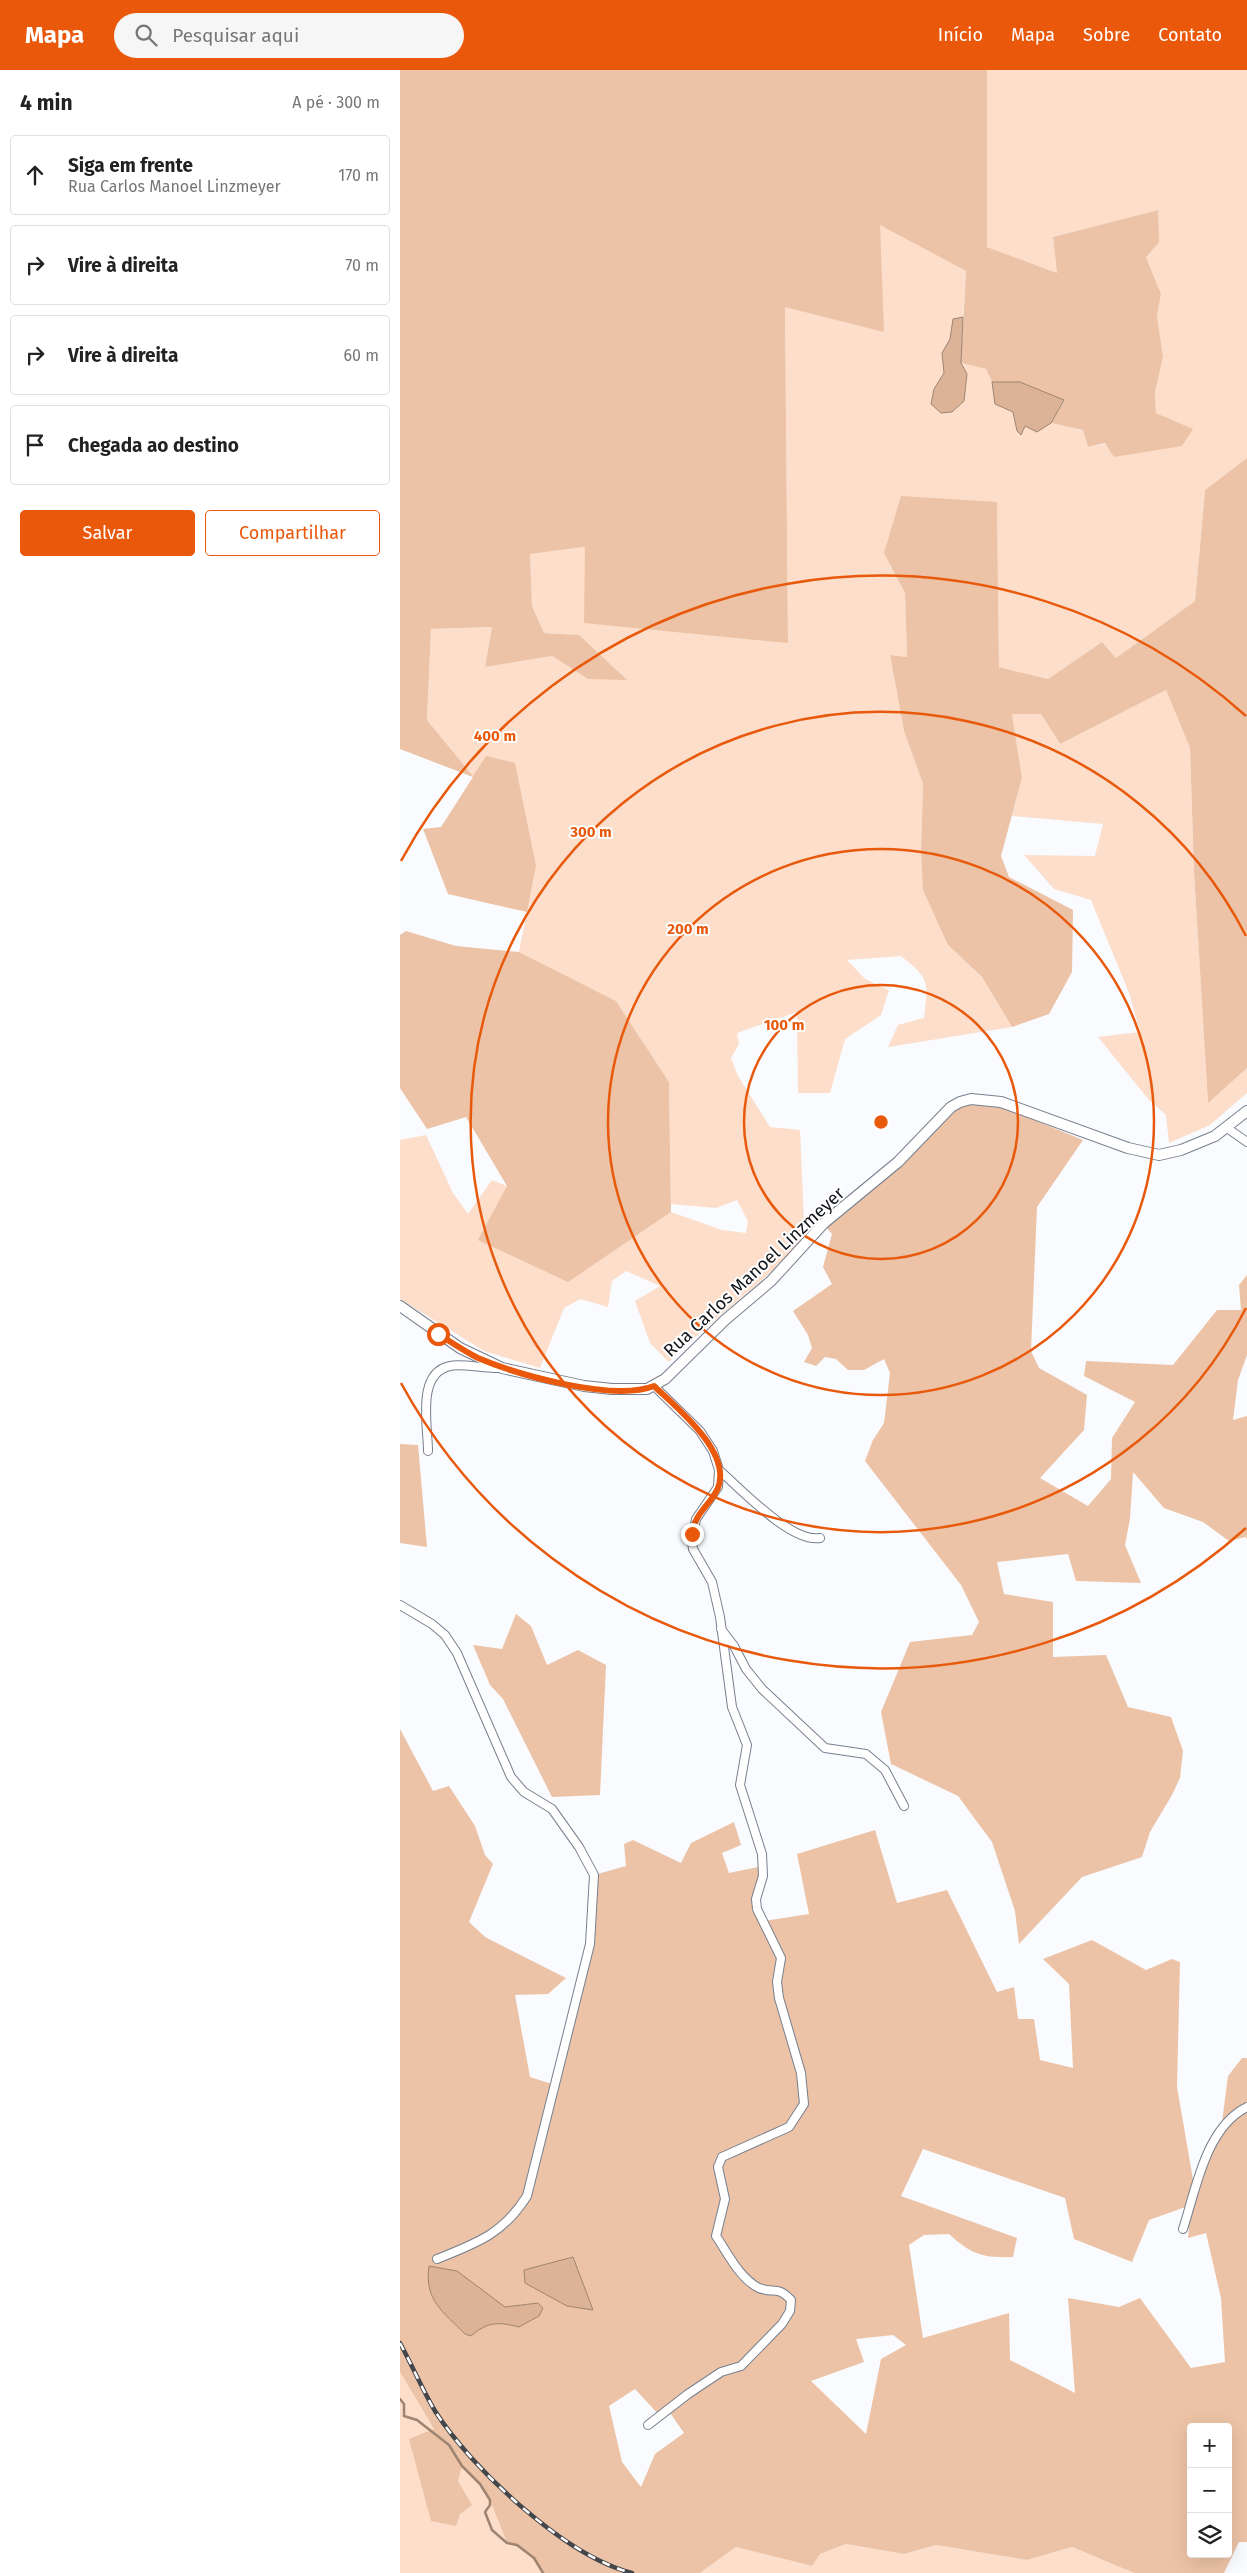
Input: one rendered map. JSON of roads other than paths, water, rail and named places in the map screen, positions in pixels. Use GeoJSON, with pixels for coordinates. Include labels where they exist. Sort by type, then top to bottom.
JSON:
{"type":"FeatureCollection","features":[{"type":"Feature","properties":{"kind":"street","name":"Rua Carlos Manoel Linzmeyer"},"geometry":{"type":"LineString","coordinates":[[654,1386],[771,1281],[824,1224],[898,1162],[947,1112],[960,1102],[979,1099],[1001,1102],[1152,1154],[1181,1150],[1216,1136],[1247,1111]]}},
{"type":"Feature","properties":{"kind":"street"},"geometry":{"type":"LineString","coordinates":[[1227,1128],[1247,1142]]}},
{"type":"Feature","properties":{"kind":"street"},"geometry":{"type":"LineString","coordinates":[[400,1306],[460,1348],[502,1368],[540,1378],[584,1386],[635,1390],[654,1386],[700,1431],[713,1451],[719,1470],[718,1487],[696,1518],[692,1542],[693,1549],[709,1574],[721,1628],[732,1707],[747,1745],[747,1755],[740,1778],[740,1785],[762,1854],[763,1876],[756,1899],[757,1910],[781,1958],[777,1982],[779,1998],[801,2073],[804,2104],[789,2127],[722,2158],[718,2167],[725,2199],[716,2236],[745,2278],[759,2288],[783,2291],[791,2300],[790,2311],[782,2324],[741,2366],[721,2372],[648,2425]]}},
{"type":"Feature","properties":{"kind":"street"},"geometry":{"type":"LineString","coordinates":[[428,1451],[426,1393],[431,1378],[450,1366],[502,1368]]}},
{"type":"Feature","properties":{"kind":"street"},"geometry":{"type":"LineString","coordinates":[[719,1470],[780,1523],[807,1538],[820,1538]]}},
{"type":"Feature","properties":{"kind":"street"},"geometry":{"type":"LineString","coordinates":[[400,1605],[432,1624],[445,1635],[457,1653],[511,1777],[524,1792],[552,1809],[579,1847],[594,1874],[590,1944],[527,2196],[517,2212],[502,2228],[480,2242],[437,2259]]}},
{"type":"Feature","properties":{"kind":"street"},"geometry":{"type":"LineString","coordinates":[[721,1628],[734,1646],[746,1669],[762,1689],[825,1748],[866,1754],[885,1770],[904,1806]]}},
{"type":"Feature","properties":{"kind":"street"},"geometry":{"type":"LineString","coordinates":[[1183,2229],[1208,2152],[1221,2130],[1231,2118],[1247,2107]]}},
{"type":"Feature","properties":{"kind":"waterway"},"geometry":{"type":"LineString","coordinates":[[400,2399],[404,2404],[404,2416],[417,2420],[449,2445],[462,2466],[480,2484],[490,2500],[490,2505],[485,2512],[492,2530],[507,2543],[517,2545],[534,2558],[543,2573]]}},
{"type":"Feature","properties":{"kind":"railway"},"geometry":{"type":"LineString","coordinates":[[400,2343],[435,2411],[451,2434],[496,2483],[550,2530],[578,2549],[606,2564],[632,2573]]}}]}
